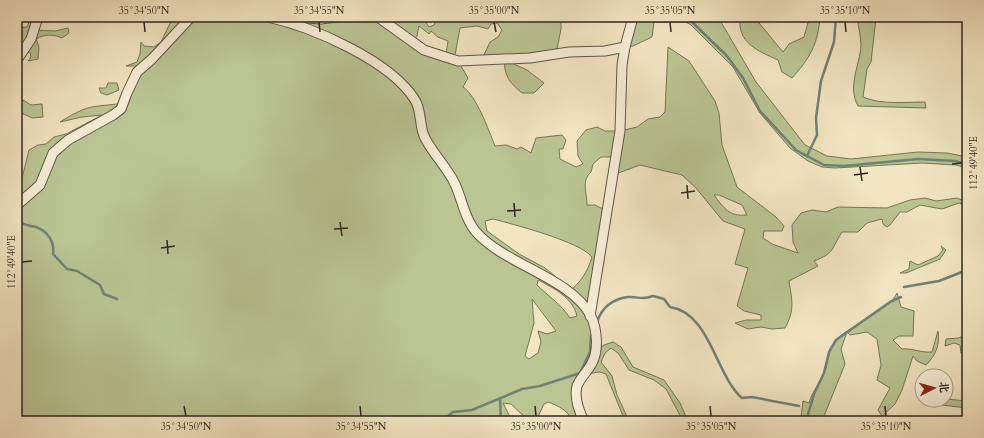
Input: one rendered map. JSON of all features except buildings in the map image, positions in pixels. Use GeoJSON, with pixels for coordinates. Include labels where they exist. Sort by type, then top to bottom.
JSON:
{"type":"FeatureCollection","features":[{"type":"Feature","properties":{"kind":"street"},"geometry":{"type":"LineString","coordinates":[[17,60],[31,40],[38,17]]}},
{"type":"Feature","properties":{"kind":"street"},"geometry":{"type":"LineString","coordinates":[[17,206],[40,185],[53,153],[68,140],[107,119],[121,109],[137,72],[191,17]]}},
{"type":"Feature","properties":{"kind":"street"},"geometry":{"type":"LineString","coordinates":[[268,17],[306,29],[352,49],[405,86],[417,102],[424,136],[455,184],[476,232],[490,245],[558,285],[578,301],[590,316],[596,330],[593,361],[578,386],[576,399],[584,421]]}},
{"type":"Feature","properties":{"kind":"street"},"geometry":{"type":"LineString","coordinates":[[295,17],[321,19],[336,17]]}},
{"type":"Feature","properties":{"kind":"street"},"geometry":{"type":"LineString","coordinates":[[378,17],[424,50],[449,60],[458,61],[530,58],[569,52],[605,51],[625,47]]}},
{"type":"Feature","properties":{"kind":"street"},"geometry":{"type":"LineString","coordinates":[[590,316],[620,131],[621,84],[625,47],[633,17]]}},
{"type":"Feature","properties":{"kind":"green space"},"geometry":{"type":"Polygon","coordinates":[[[173,17],[417,17],[425,21],[429,27],[434,25],[436,20],[428,17],[561,17],[561,29],[556,54],[505,60],[527,70],[544,83],[534,93],[522,93],[514,86],[508,79],[505,71],[504,60],[481,61],[490,42],[498,37],[502,30],[497,23],[491,24],[488,29],[477,26],[460,28],[455,55],[446,54],[448,41],[438,37],[431,31],[429,34],[419,26],[417,36],[412,42],[458,61],[468,78],[463,87],[473,97],[486,123],[495,146],[506,145],[517,149],[521,147],[531,153],[536,138],[562,135],[566,140],[563,149],[559,149],[560,159],[576,167],[583,164],[578,156],[577,141],[586,130],[597,127],[605,131],[620,131],[637,127],[648,119],[660,117],[665,112],[668,47],[689,61],[715,101],[719,113],[722,145],[737,187],[776,217],[784,226],[782,231],[764,231],[763,238],[772,244],[798,253],[793,242],[792,225],[801,213],[812,210],[826,212],[838,207],[887,208],[910,200],[925,198],[936,201],[957,198],[967,202],[967,206],[959,203],[942,209],[920,205],[907,212],[900,212],[887,227],[883,224],[882,219],[867,223],[858,232],[842,232],[832,250],[814,261],[818,266],[789,281],[792,305],[790,316],[785,328],[772,329],[761,327],[748,329],[735,323],[746,320],[761,320],[761,315],[744,311],[737,306],[748,268],[735,264],[745,229],[723,221],[696,188],[682,175],[640,165],[613,175],[616,157],[601,157],[593,164],[591,172],[585,183],[587,205],[595,205],[607,211],[590,316],[595,351],[604,345],[613,342],[621,347],[633,367],[664,380],[680,403],[688,421],[683,421],[666,389],[654,380],[629,370],[618,353],[611,348],[605,353],[601,362],[612,376],[617,395],[629,421],[625,421],[606,374],[600,372],[585,374],[577,386],[584,421],[573,421],[562,409],[548,402],[544,404],[536,421],[529,421],[511,404],[503,403],[512,421],[17,421],[17,184],[23,174],[29,150],[38,145],[46,144],[54,137],[66,134],[102,115],[82,117],[60,122],[84,109],[123,103],[141,66],[126,66],[137,62],[140,54],[141,42],[144,46],[154,47],[161,42],[173,17]],[[714,195],[724,208],[736,215],[747,215],[742,205],[719,195],[714,195]],[[493,219],[485,221],[487,231],[519,254],[545,268],[555,276],[558,285],[568,292],[583,277],[592,257],[575,245],[546,234],[493,219]],[[538,280],[537,285],[559,304],[570,318],[577,316],[571,304],[562,294],[538,280]],[[532,299],[534,323],[525,356],[529,359],[538,353],[541,342],[538,331],[547,334],[556,331],[532,299]]]}},
{"type":"Feature","properties":{"kind":"green space"},"geometry":{"type":"Polygon","coordinates":[[[633,17],[718,17],[756,82],[805,145],[827,156],[851,159],[918,152],[947,153],[967,157],[967,168],[956,165],[922,163],[835,168],[822,167],[808,161],[790,148],[760,113],[733,67],[691,25],[686,22],[654,22],[652,37],[633,46],[625,47],[633,17]]]}},
{"type":"Feature","properties":{"kind":"green space"},"geometry":{"type":"Polygon","coordinates":[[[740,17],[754,17],[783,52],[789,44],[804,37],[809,19],[807,17],[820,17],[819,27],[812,50],[804,64],[792,78],[782,72],[778,60],[756,49],[745,40],[740,26],[740,17]]]}},
{"type":"Feature","properties":{"kind":"green space"},"geometry":{"type":"Polygon","coordinates":[[[857,17],[876,18],[871,62],[867,69],[863,97],[870,100],[886,102],[925,102],[926,108],[858,106],[854,91],[855,76],[861,45],[857,17]]]}},
{"type":"Feature","properties":{"kind":"green space"},"geometry":{"type":"Polygon","coordinates":[[[30,20],[37,22],[34,30],[55,31],[68,28],[69,33],[62,38],[49,35],[36,39],[39,47],[38,59],[28,61],[31,57],[30,52],[23,52],[17,60],[17,28],[27,27],[30,20]]]}},
{"type":"Feature","properties":{"kind":"green space"},"geometry":{"type":"Polygon","coordinates":[[[108,83],[117,83],[119,90],[107,95],[101,93],[99,88],[106,88],[108,83]]]}},
{"type":"Feature","properties":{"kind":"green space"},"geometry":{"type":"Polygon","coordinates":[[[23,100],[31,105],[42,104],[43,117],[32,118],[17,111],[17,108],[23,100]]]}},
{"type":"Feature","properties":{"kind":"green space"},"geometry":{"type":"Polygon","coordinates":[[[941,246],[946,250],[940,259],[906,273],[900,273],[909,269],[910,261],[918,265],[938,256],[943,250],[941,246]]]}},
{"type":"Feature","properties":{"kind":"green space"},"geometry":{"type":"Polygon","coordinates":[[[897,293],[901,307],[914,311],[913,336],[899,336],[893,340],[902,349],[932,352],[938,331],[938,345],[935,354],[926,365],[917,361],[913,356],[902,390],[895,404],[882,416],[878,410],[890,388],[877,380],[881,365],[877,339],[867,332],[850,335],[847,332],[841,349],[845,364],[822,421],[798,421],[801,418],[803,401],[809,403],[824,373],[830,351],[837,339],[843,334],[887,305],[897,293]]]}},
{"type":"Feature","properties":{"kind":"green space"},"geometry":{"type":"Polygon","coordinates":[[[967,335],[967,357],[961,353],[960,345],[954,343],[945,346],[946,339],[958,338],[967,335]]]}},
{"type":"Feature","properties":{"kind":"green space"},"geometry":{"type":"Polygon","coordinates":[[[954,400],[967,401],[967,408],[954,406],[954,400]]]}},
{"type":"Feature","properties":{"kind":"waterway"},"geometry":{"type":"LineString","coordinates":[[680,17],[692,22],[727,56],[743,78],[760,111],[796,150],[824,165],[844,166],[918,159],[955,161],[967,164]]}},
{"type":"Feature","properties":{"kind":"waterway"},"geometry":{"type":"LineString","coordinates":[[807,156],[817,135],[816,118],[821,81],[834,42],[836,17]]}},
{"type":"Feature","properties":{"kind":"waterway"},"geometry":{"type":"LineString","coordinates":[[17,218],[23,224],[36,227],[47,234],[52,242],[53,254],[67,269],[77,271],[100,285],[104,294],[117,299]]}},
{"type":"Feature","properties":{"kind":"waterway"},"geometry":{"type":"LineString","coordinates":[[904,287],[939,281],[967,270]]}},
{"type":"Feature","properties":{"kind":"waterway"},"geometry":{"type":"LineString","coordinates":[[597,322],[605,308],[613,302],[623,298],[642,298],[653,296],[664,299],[670,307],[683,312],[694,320],[703,332],[725,374],[742,398],[752,397],[799,406]]}},
{"type":"Feature","properties":{"kind":"waterway"},"geometry":{"type":"LineString","coordinates":[[806,421],[814,394],[824,373],[829,352],[836,340],[890,302],[901,297]]}},
{"type":"Feature","properties":{"kind":"waterway"},"geometry":{"type":"LineString","coordinates":[[442,421],[453,412],[472,410],[522,389],[540,386],[580,373],[590,352],[591,336]]}},
{"type":"Feature","properties":{"kind":"waterway"},"geometry":{"type":"LineString","coordinates":[[500,398],[501,421]]}}]}
